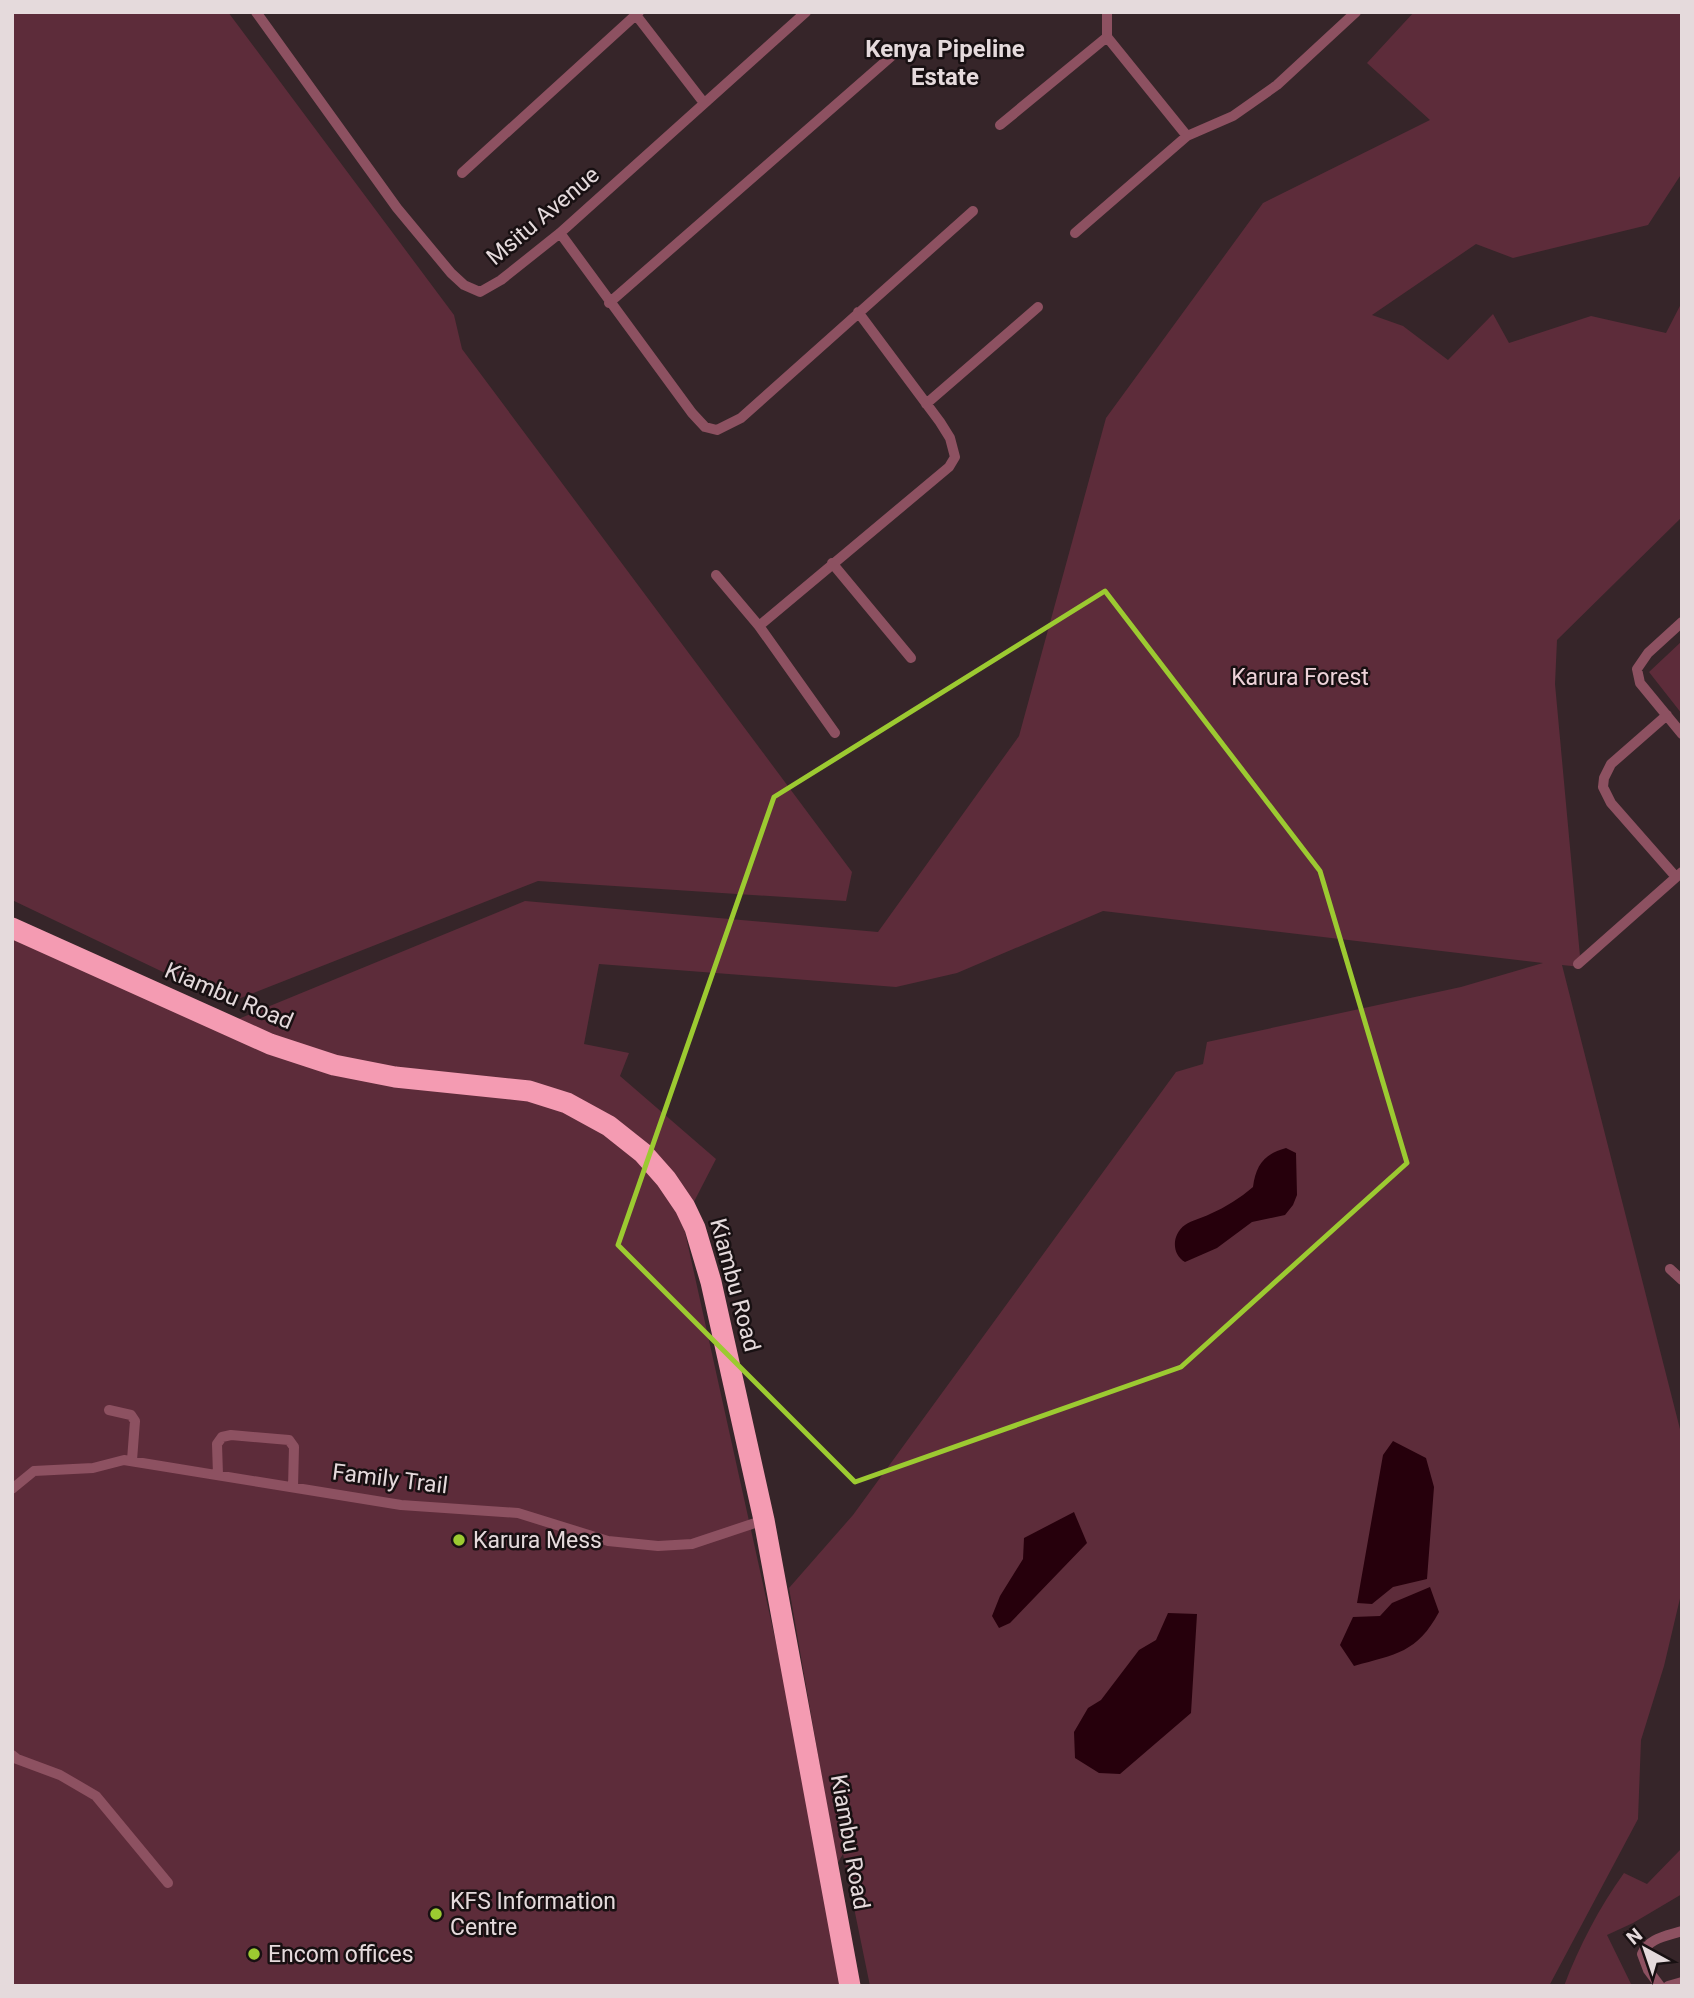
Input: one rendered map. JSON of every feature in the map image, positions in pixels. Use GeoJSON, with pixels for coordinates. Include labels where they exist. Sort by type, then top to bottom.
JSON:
{"type":"FeatureCollection","features":[{"type":"Feature","properties":{"kind":"highway","name":"Kiambu Road"},"geometry":{"type":"LineString","coordinates":[[12,928],[270,1044],[334,1065],[395,1077],[529,1091],[567,1103],[609,1126],[643,1153],[685,1207],[695,1228],[711,1282],[764,1520],[850,1986]]}},
{"type":"Feature","properties":{"kind":"street","name":"Msitu Avenue"},"geometry":{"type":"LineString","coordinates":[[256,12],[397,208],[464,285],[472,290],[485,291],[560,233],[806,12]]}},
{"type":"Feature","properties":{"kind":"street"},"geometry":{"type":"LineString","coordinates":[[1107,12],[1107,37],[1187,136]]}},
{"type":"Feature","properties":{"kind":"street"},"geometry":{"type":"LineString","coordinates":[[1075,233],[1187,136],[1233,116],[1277,85],[1356,12]]}},
{"type":"Feature","properties":{"kind":"street"},"geometry":{"type":"LineString","coordinates":[[462,173],[638,13],[704,103]]}},
{"type":"Feature","properties":{"kind":"street"},"geometry":{"type":"LineString","coordinates":[[1000,125],[1107,37]]}},
{"type":"Feature","properties":{"kind":"street"},"geometry":{"type":"LineString","coordinates":[[609,303],[894,54]]}},
{"type":"Feature","properties":{"kind":"street"},"geometry":{"type":"LineString","coordinates":[[560,233],[692,413],[705,427],[718,430],[741,418],[973,211]]}},
{"type":"Feature","properties":{"kind":"street"},"geometry":{"type":"LineString","coordinates":[[926,404],[1038,307]]}},
{"type":"Feature","properties":{"kind":"street"},"geometry":{"type":"LineString","coordinates":[[759,626],[949,467],[955,457],[950,438],[858,312]]}},
{"type":"Feature","properties":{"kind":"street"},"geometry":{"type":"LineString","coordinates":[[832,563],[911,659]]}},
{"type":"Feature","properties":{"kind":"street"},"geometry":{"type":"LineString","coordinates":[[716,575],[759,626],[835,733]]}},
{"type":"Feature","properties":{"kind":"street"},"geometry":{"type":"LineString","coordinates":[[1682,622],[1648,653],[1637,669],[1640,683],[1682,734]]}},
{"type":"Feature","properties":{"kind":"street"},"geometry":{"type":"LineString","coordinates":[[1578,964],[1679,875],[1611,803],[1603,787],[1611,764],[1667,715]]}},
{"type":"Feature","properties":{"kind":"street"},"geometry":{"type":"LineString","coordinates":[[1670,1269],[1682,1280]]}},
{"type":"Feature","properties":{"kind":"street"},"geometry":{"type":"LineString","coordinates":[[109,1410],[131,1415],[135,1421],[132,1461]]}},
{"type":"Feature","properties":{"kind":"street"},"geometry":{"type":"LineString","coordinates":[[218,1475],[217,1444],[222,1437],[231,1435],[285,1439],[294,1447],[293,1487]]}},
{"type":"Feature","properties":{"kind":"street","name":"Family Trail"},"geometry":{"type":"LineString","coordinates":[[12,1489],[34,1471],[93,1468],[121,1460],[401,1504],[518,1513],[608,1541],[658,1546],[692,1544],[764,1520]]}},
{"type":"Feature","properties":{"kind":"street"},"geometry":{"type":"LineString","coordinates":[[12,1755],[60,1775],[96,1796],[169,1884]]}},
{"type":"Feature","properties":{"kind":"street"},"geometry":{"type":"LineString","coordinates":[[1660,1986],[1648,1970],[1642,1954],[1645,1946],[1657,1938],[1682,1931]]}},
{"type":"Feature","properties":{"kind":"street"},"geometry":{"type":"LineString","coordinates":[[1668,1986],[1682,1982]]}},
{"type":"Feature","properties":{"kind":"highlighted area"},"geometry":{"type":"Polygon","coordinates":[[[1105,591],[1320,871],[1407,1163],[1181,1367],[855,1482],[618,1245],[774,797],[1105,591]]]}},
{"type":"Feature","properties":{"kind":"green space"},"geometry":{"type":"Polygon","coordinates":[[[12,12],[228,12],[454,315],[462,349],[852,872],[846,901],[538,881],[228,1003],[12,900],[12,12]]]}},
{"type":"Feature","properties":{"kind":"green space","name":"Karura Forest"},"geometry":{"type":"Polygon","coordinates":[[[1414,12],[1682,12],[1682,173],[1648,225],[1513,258],[1476,244],[1372,315],[1403,326],[1448,360],[1493,314],[1509,343],[1591,316],[1666,333],[1682,302],[1682,517],[1557,640],[1555,684],[1581,967],[1562,965],[1682,1437],[1682,1590],[1664,1666],[1641,1740],[1638,1819],[1549,1986],[870,1986],[843,1854],[837,1864],[789,1588],[853,1515],[1176,1072],[1203,1064],[1207,1042],[1461,987],[1543,963],[1103,911],[957,973],[896,987],[599,964],[584,1044],[629,1053],[620,1076],[716,1159],[683,1223],[852,1986],[12,1986],[12,934],[214,1029],[525,901],[878,932],[1019,736],[1106,418],[1263,203],[1430,120],[1367,63],[1414,12]]]}},
{"type":"Feature","properties":{"kind":"green space"},"geometry":{"type":"Polygon","coordinates":[[[1682,641],[1682,714],[1649,672],[1682,641]]]}},
{"type":"Feature","properties":{"kind":"green space"},"geometry":{"type":"Polygon","coordinates":[[[1681,1849],[1682,1894],[1607,1935],[1632,1986],[1564,1986],[1590,1928],[1624,1873],[1647,1884],[1681,1849]]]}},
{"type":"Feature","properties":{"kind":"shaded area"},"geometry":{"type":"Polygon","coordinates":[[[1286,1148],[1296,1153],[1297,1195],[1285,1215],[1252,1222],[1217,1248],[1185,1262],[1180,1258],[1175,1244],[1181,1229],[1248,1191],[1253,1187],[1256,1172],[1262,1162],[1286,1148]]]}},
{"type":"Feature","properties":{"kind":"shaded area"},"geometry":{"type":"Polygon","coordinates":[[[1393,1441],[1426,1458],[1434,1487],[1427,1579],[1393,1587],[1372,1604],[1357,1603],[1383,1455],[1393,1441]]]}},
{"type":"Feature","properties":{"kind":"shaded area"},"geometry":{"type":"Polygon","coordinates":[[[1074,1512],[1087,1543],[1010,1623],[999,1628],[992,1616],[1000,1596],[1023,1559],[1024,1538],[1074,1512]]]}},
{"type":"Feature","properties":{"kind":"shaded area"},"geometry":{"type":"Polygon","coordinates":[[[1430,1587],[1439,1612],[1422,1636],[1404,1650],[1354,1666],[1340,1645],[1353,1617],[1380,1616],[1392,1603],[1430,1587]]]}},
{"type":"Feature","properties":{"kind":"shaded area"},"geometry":{"type":"Polygon","coordinates":[[[1168,1613],[1197,1614],[1191,1713],[1120,1774],[1099,1773],[1075,1758],[1074,1732],[1088,1708],[1101,1700],[1139,1650],[1156,1640],[1168,1613]]]}},
{"type":"Feature","properties":{"kind":"place","name":"Karura Mess"},"geometry":{"type":"Point","coordinates":[459,1540]}},
{"type":"Feature","properties":{"kind":"place","name":"KFS Information Centre"},"geometry":{"type":"Point","coordinates":[436,1914]}},
{"type":"Feature","properties":{"kind":"place","name":"Encom offices"},"geometry":{"type":"Point","coordinates":[254,1954]}},
{"type":"Feature","properties":{"kind":"district","name":"Kenya Pipeline Estate"},"geometry":{"type":"Point","coordinates":[945,63]}}]}
